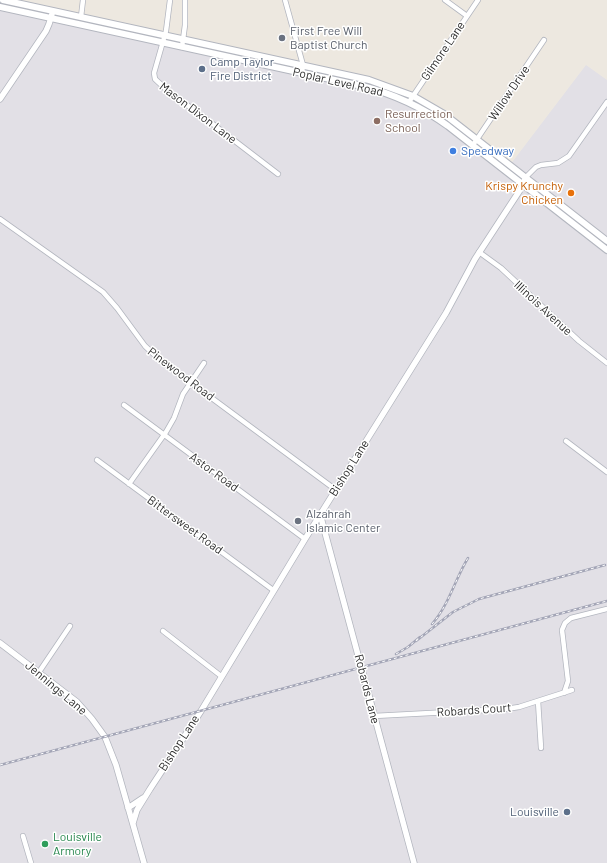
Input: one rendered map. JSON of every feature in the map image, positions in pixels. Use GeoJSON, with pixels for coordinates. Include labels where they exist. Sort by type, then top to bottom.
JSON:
{"type":"FeatureCollection","features":[{"type":"Feature","properties":{"kind":"main road","name":"Poplar Level Road"},"geometry":{"type":"LineString","coordinates":[[3,0],[52,12],[369,80],[413,96],[444,114],[607,241]]}},
{"type":"Feature","properties":{"kind":"main road","name":"Poplar Level Road"},"geometry":{"type":"LineString","coordinates":[[0,7],[380,91],[409,102],[437,118],[607,250]]}},
{"type":"Feature","properties":{"kind":"street"},"geometry":{"type":"LineString","coordinates":[[81,17],[83,0]]}},
{"type":"Feature","properties":{"kind":"street","name":"Mason Dixon Lane"},"geometry":{"type":"LineString","coordinates":[[170,0],[165,36],[154,73],[156,82],[278,174]]}},
{"type":"Feature","properties":{"kind":"street"},"geometry":{"type":"LineString","coordinates":[[182,47],[185,0]]}},
{"type":"Feature","properties":{"kind":"street"},"geometry":{"type":"LineString","coordinates":[[285,0],[303,65],[302,73]]}},
{"type":"Feature","properties":{"kind":"street"},"geometry":{"type":"LineString","coordinates":[[445,0],[467,16]]}},
{"type":"Feature","properties":{"kind":"street","name":"Gilmore Lane"},"geometry":{"type":"LineString","coordinates":[[409,102],[478,0]]}},
{"type":"Feature","properties":{"kind":"street"},"geometry":{"type":"LineString","coordinates":[[0,99],[50,24],[52,12]]}},
{"type":"Feature","properties":{"kind":"street","name":"Willow Drive"},"geometry":{"type":"LineString","coordinates":[[473,145],[544,40]]}},
{"type":"Feature","properties":{"kind":"street"},"geometry":{"type":"LineString","coordinates":[[526,177],[538,165],[558,163],[566,158],[607,102]]}},
{"type":"Feature","properties":{"kind":"street","name":"Bishop Lane"},"geometry":{"type":"LineString","coordinates":[[133,823],[137,810],[201,711],[273,590],[446,312],[479,252],[526,177]]}},
{"type":"Feature","properties":{"kind":"street","name":"Pinewood Road"},"geometry":{"type":"LineString","coordinates":[[0,219],[103,292],[117,308],[145,346],[159,360],[336,490]]}},
{"type":"Feature","properties":{"kind":"street","name":"Illinois Avenue"},"geometry":{"type":"LineString","coordinates":[[479,252],[501,268],[574,337],[607,363]]}},
{"type":"Feature","properties":{"kind":"street"},"geometry":{"type":"LineString","coordinates":[[129,484],[164,435],[174,418],[183,394],[192,383],[204,363]]}},
{"type":"Feature","properties":{"kind":"street","name":"Astor Road"},"geometry":{"type":"LineString","coordinates":[[124,405],[305,539]]}},
{"type":"Feature","properties":{"kind":"street"},"geometry":{"type":"LineString","coordinates":[[566,442],[607,472]]}},
{"type":"Feature","properties":{"kind":"street","name":"Bittersweet Road"},"geometry":{"type":"LineString","coordinates":[[97,460],[273,590]]}},
{"type":"Feature","properties":{"kind":"street","name":"Robards Lane"},"geometry":{"type":"LineString","coordinates":[[320,514],[414,863]]}},
{"type":"Feature","properties":{"kind":"street"},"geometry":{"type":"LineString","coordinates":[[564,693],[568,681],[562,626],[571,618],[607,609]]}},
{"type":"Feature","properties":{"kind":"street"},"geometry":{"type":"LineString","coordinates":[[39,672],[70,626]]}},
{"type":"Feature","properties":{"kind":"street"},"geometry":{"type":"LineString","coordinates":[[163,632],[221,676]]}},
{"type":"Feature","properties":{"kind":"street","name":"Jennings Lane"},"geometry":{"type":"LineString","coordinates":[[0,643],[77,702],[88,714],[101,731],[113,757],[128,808]]}},
{"type":"Feature","properties":{"kind":"street","name":"Robards Court"},"geometry":{"type":"LineString","coordinates":[[374,716],[506,709],[572,690]]}},
{"type":"Feature","properties":{"kind":"street"},"geometry":{"type":"LineString","coordinates":[[538,701],[541,748]]}},
{"type":"Feature","properties":{"kind":"street","name":"Bishop Lane"},"geometry":{"type":"LineString","coordinates":[[128,808],[145,797]]}},
{"type":"Feature","properties":{"kind":"street"},"geometry":{"type":"LineString","coordinates":[[128,808],[142,863]]}},
{"type":"Feature","properties":{"kind":"street"},"geometry":{"type":"LineString","coordinates":[[23,836],[31,863]]}},
{"type":"Feature","properties":{"kind":"shaded area"},"geometry":{"type":"Polygon","coordinates":[[[0,3],[138,33],[165,36],[387,86],[444,114],[510,165],[586,65],[607,80],[607,863],[0,863],[0,3]]]}},
{"type":"Feature","properties":{"kind":"railway"},"geometry":{"type":"LineString","coordinates":[[432,624],[443,609],[468,558]]}},
{"type":"Feature","properties":{"kind":"railway"},"geometry":{"type":"LineString","coordinates":[[416,641],[453,612],[479,599],[605,565]]}},
{"type":"Feature","properties":{"kind":"railway"},"geometry":{"type":"LineString","coordinates":[[0,765],[607,601]]}},
{"type":"Feature","properties":{"kind":"railway"},"geometry":{"type":"LineString","coordinates":[[396,654],[408,647],[420,637]]}},
{"type":"Feature","properties":{"kind":"place","name":"First Free Will Baptist Church"},"geometry":{"type":"Point","coordinates":[282,38]}},
{"type":"Feature","properties":{"kind":"place","name":"Camp Taylor Fire District"},"geometry":{"type":"Point","coordinates":[202,69]}},
{"type":"Feature","properties":{"kind":"place","name":"Resurrection School"},"geometry":{"type":"Point","coordinates":[377,121]}},
{"type":"Feature","properties":{"kind":"place","name":"Speedway"},"geometry":{"type":"Point","coordinates":[453,151]}},
{"type":"Feature","properties":{"kind":"place","name":"Krispy Krunchy Chicken"},"geometry":{"type":"Point","coordinates":[571,193]}},
{"type":"Feature","properties":{"kind":"place","name":"Alzahrah Islamic Center"},"geometry":{"type":"Point","coordinates":[298,521]}},
{"type":"Feature","properties":{"kind":"place","name":"Louisville"},"geometry":{"type":"Point","coordinates":[567,812]}},
{"type":"Feature","properties":{"kind":"place","name":"Louisville Armory"},"geometry":{"type":"Point","coordinates":[45,844]}}]}
